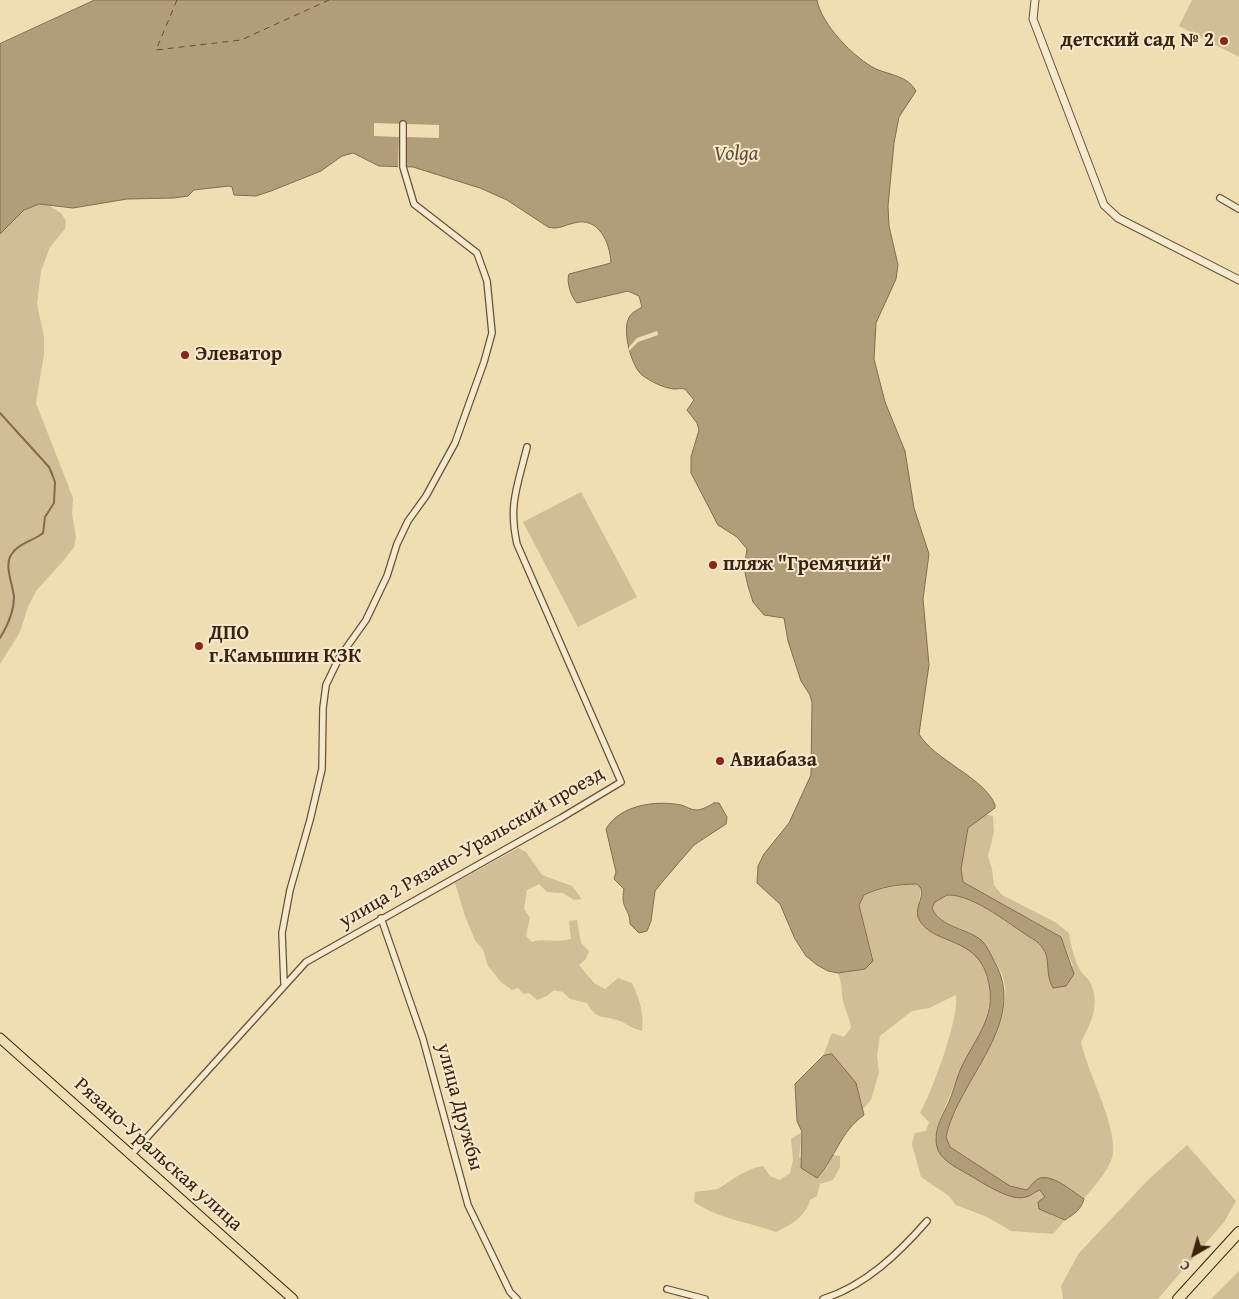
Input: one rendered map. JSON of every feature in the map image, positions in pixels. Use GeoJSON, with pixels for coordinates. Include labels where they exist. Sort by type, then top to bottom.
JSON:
{"type":"FeatureCollection","features":[{"type":"Feature","properties":{"kind":"highway"},"geometry":{"type":"LineString","coordinates":[[1178,1299],[1239,1232]]}},
{"type":"Feature","properties":{"kind":"main road","name":"Рязано-Уральская улица"},"geometry":{"type":"LineString","coordinates":[[0,1038],[293,1299]]}},
{"type":"Feature","properties":{"kind":"street"},"geometry":{"type":"LineString","coordinates":[[1035,0],[1033,19],[1104,205],[1118,218],[1239,280]]}},
{"type":"Feature","properties":{"kind":"street"},"geometry":{"type":"LineString","coordinates":[[284,983],[282,933],[290,890],[322,769],[323,708],[326,685],[339,658],[366,620],[408,521],[426,496],[455,443],[492,334],[487,281],[478,253],[414,204],[402,167],[403,124]]}},
{"type":"Feature","properties":{"kind":"street"},"geometry":{"type":"LineString","coordinates":[[1220,198],[1239,209]]}},
{"type":"Feature","properties":{"kind":"street","name":"улица 2 Рязано-Уральский проезд"},"geometry":{"type":"LineString","coordinates":[[132,1154],[284,983],[306,962],[621,782],[517,544],[512,521],[513,500],[527,447]]}},
{"type":"Feature","properties":{"kind":"street","name":"улица Дружбы"},"geometry":{"type":"LineString","coordinates":[[381,918],[423,1039],[468,1205],[510,1292],[517,1299]]}},
{"type":"Feature","properties":{"kind":"street"},"geometry":{"type":"LineString","coordinates":[[823,1299],[839,1294],[876,1271],[906,1245],[927,1221]]}},
{"type":"Feature","properties":{"kind":"street"},"geometry":{"type":"LineString","coordinates":[[666,1289],[705,1299]]}},
{"type":"Feature","properties":{"kind":"shaded area","name":"детский сад № 2"},"geometry":{"type":"Polygon","coordinates":[[[1192,0],[1239,0],[1239,57],[1179,26],[1192,0]]]}},
{"type":"Feature","properties":{"kind":"shaded area"},"geometry":{"type":"Polygon","coordinates":[[[39,204],[48,205],[61,213],[66,221],[65,229],[50,247],[41,271],[37,304],[44,337],[44,354],[36,403],[73,498],[72,514],[76,537],[74,547],[36,591],[28,607],[20,632],[0,664],[0,234],[24,210],[39,204]]]}},
{"type":"Feature","properties":{"kind":"shaded area"},"geometry":{"type":"Polygon","coordinates":[[[581,492],[637,597],[578,627],[523,522],[581,492]]]}},
{"type":"Feature","properties":{"kind":"shaded area"},"geometry":{"type":"Polygon","coordinates":[[[985,814],[993,816],[994,832],[988,856],[994,885],[1002,895],[1055,922],[1069,933],[1078,965],[1093,990],[1095,1006],[1081,1042],[1106,1113],[1113,1141],[1113,1153],[1109,1165],[1084,1199],[1062,1184],[1037,1179],[1027,1190],[1010,1186],[950,1147],[945,1137],[956,1104],[993,1039],[1005,1002],[1005,985],[999,968],[976,939],[964,930],[938,918],[932,908],[935,902],[947,895],[958,896],[981,905],[1036,941],[1043,947],[1047,960],[1073,966],[1061,937],[963,882],[961,869],[968,828],[985,814]]]}},
{"type":"Feature","properties":{"kind":"shaded area"},"geometry":{"type":"Polygon","coordinates":[[[518,848],[526,852],[542,875],[572,886],[582,899],[574,900],[563,893],[547,892],[539,884],[527,890],[524,909],[530,918],[526,936],[532,942],[571,939],[569,921],[577,920],[581,943],[589,951],[586,959],[579,965],[594,983],[605,989],[618,978],[632,983],[641,1007],[642,1031],[620,1021],[596,1015],[587,1003],[570,999],[563,992],[554,990],[547,996],[537,1000],[529,993],[523,994],[518,988],[512,990],[502,983],[488,966],[483,950],[475,940],[465,916],[455,883],[518,848]]]}},
{"type":"Feature","properties":{"kind":"shaded area"},"geometry":{"type":"Polygon","coordinates":[[[917,884],[921,888],[919,901],[932,932],[971,950],[981,960],[989,984],[990,998],[985,1027],[962,1067],[940,1119],[935,1139],[1026,1197],[1040,1190],[1046,1197],[1051,1215],[1065,1220],[1053,1234],[1011,1231],[987,1217],[956,1205],[949,1196],[921,1177],[912,1144],[915,1133],[926,1131],[929,1122],[920,1113],[932,1088],[944,1054],[956,1006],[956,995],[929,1008],[912,1011],[880,1036],[877,1055],[879,1072],[871,1100],[863,1109],[861,1101],[823,1056],[832,1033],[844,1037],[851,1028],[843,1001],[838,973],[865,969],[873,957],[859,905],[860,899],[871,891],[917,884]]]}},
{"type":"Feature","properties":{"kind":"shaded area"},"geometry":{"type":"Polygon","coordinates":[[[802,1132],[799,1157],[826,1168],[833,1155],[840,1156],[840,1167],[833,1180],[820,1184],[817,1196],[810,1200],[805,1211],[792,1223],[776,1232],[713,1212],[694,1202],[695,1192],[718,1189],[739,1175],[754,1168],[763,1166],[770,1176],[780,1180],[790,1173],[793,1160],[791,1139],[802,1132]]]}},
{"type":"Feature","properties":{"kind":"shaded area"},"geometry":{"type":"Polygon","coordinates":[[[1187,1145],[1236,1201],[1224,1222],[1158,1299],[1063,1299],[1061,1286],[1079,1253],[1150,1178],[1187,1145]]]}},
{"type":"Feature","properties":{"kind":"shaded area"},"geometry":{"type":"Polygon","coordinates":[[[1239,1271],[1239,1299],[1211,1299],[1239,1271]]]}},
{"type":"Feature","properties":{"kind":"water","name":"Volga"},"geometry":{"type":"Polygon","coordinates":[[[95,0],[817,0],[825,19],[849,49],[867,64],[904,79],[913,86],[916,91],[899,117],[894,143],[888,206],[889,226],[898,265],[896,279],[876,323],[874,359],[885,402],[905,451],[914,508],[929,554],[923,599],[929,665],[919,734],[936,752],[981,786],[995,805],[995,808],[968,828],[961,869],[963,882],[1061,937],[1074,974],[1066,986],[1053,988],[1050,981],[1047,957],[1036,941],[993,912],[969,900],[947,895],[935,902],[932,908],[941,920],[969,933],[984,943],[994,961],[1003,984],[1003,1006],[998,1028],[953,1115],[946,1137],[950,1147],[1010,1186],[1027,1190],[1038,1179],[1043,1178],[1049,1178],[1062,1184],[1084,1199],[1074,1214],[1065,1220],[1039,1209],[1038,1202],[1045,1197],[1040,1190],[1020,1198],[997,1191],[953,1165],[938,1150],[936,1138],[938,1126],[950,1100],[961,1068],[987,1018],[990,996],[989,984],[984,968],[976,956],[966,948],[933,933],[924,926],[918,917],[921,888],[917,884],[897,885],[864,895],[859,905],[873,961],[865,969],[838,973],[828,971],[806,956],[795,939],[780,904],[757,883],[758,866],[764,854],[789,823],[811,775],[812,703],[810,695],[801,681],[788,641],[784,618],[764,615],[753,602],[744,568],[747,549],[737,537],[718,525],[691,473],[691,457],[699,430],[697,423],[687,410],[694,400],[685,389],[661,386],[649,380],[638,371],[631,357],[627,340],[627,325],[630,316],[642,307],[639,296],[628,291],[577,303],[571,293],[568,281],[569,274],[611,263],[608,247],[601,233],[590,223],[583,222],[558,228],[548,227],[507,200],[480,188],[413,167],[379,166],[353,153],[342,156],[321,171],[256,196],[234,195],[232,187],[229,186],[194,190],[188,196],[174,198],[127,199],[73,208],[39,204],[24,210],[0,234],[0,44],[95,0]]]}},
{"type":"Feature","properties":{"kind":"water"},"geometry":{"type":"Polygon","coordinates":[[[660,803],[681,805],[696,810],[703,809],[714,803],[719,803],[727,817],[726,824],[694,845],[655,891],[651,921],[647,931],[639,933],[630,924],[623,901],[624,889],[614,879],[616,872],[606,829],[620,814],[639,806],[660,803]]]}},
{"type":"Feature","properties":{"kind":"water"},"geometry":{"type":"Polygon","coordinates":[[[832,1054],[856,1083],[864,1115],[849,1129],[817,1178],[801,1168],[802,1132],[797,1121],[795,1084],[823,1056],[832,1054]]]}},
{"type":"Feature","properties":{"kind":"pier"},"geometry":{"type":"Polygon","coordinates":[[[374,123],[439,125],[439,138],[407,137],[406,167],[398,167],[399,137],[374,136],[374,123]]]}},
{"type":"Feature","properties":{"kind":"pier"},"geometry":{"type":"Polygon","coordinates":[[[657,331],[658,335],[638,342],[629,351],[629,347],[637,338],[657,331]]]}},
{"type":"Feature","properties":{"kind":"waterway"},"geometry":{"type":"LineString","coordinates":[[0,413],[49,467],[55,482],[54,503],[45,517],[43,533],[17,548],[9,559],[8,565],[14,603],[10,618],[0,638]]}},
{"type":"Feature","properties":{"kind":"ferry route"},"geometry":{"type":"LineString","coordinates":[[177,0],[156,50],[241,40],[329,0]]}},
{"type":"Feature","properties":{"kind":"place","name":"детский сад № 2"},"geometry":{"type":"Point","coordinates":[1224,41]}},
{"type":"Feature","properties":{"kind":"place","name":"Элеватор"},"geometry":{"type":"Point","coordinates":[185,355]}},
{"type":"Feature","properties":{"kind":"place","name":"пляж \"Гремячий\""},"geometry":{"type":"Point","coordinates":[713,565]}},
{"type":"Feature","properties":{"kind":"place","name":"ДПО г.Камышин КЗК"},"geometry":{"type":"Point","coordinates":[199,646]}},
{"type":"Feature","properties":{"kind":"place","name":"Авиабаза"},"geometry":{"type":"Point","coordinates":[720,761]}}]}
